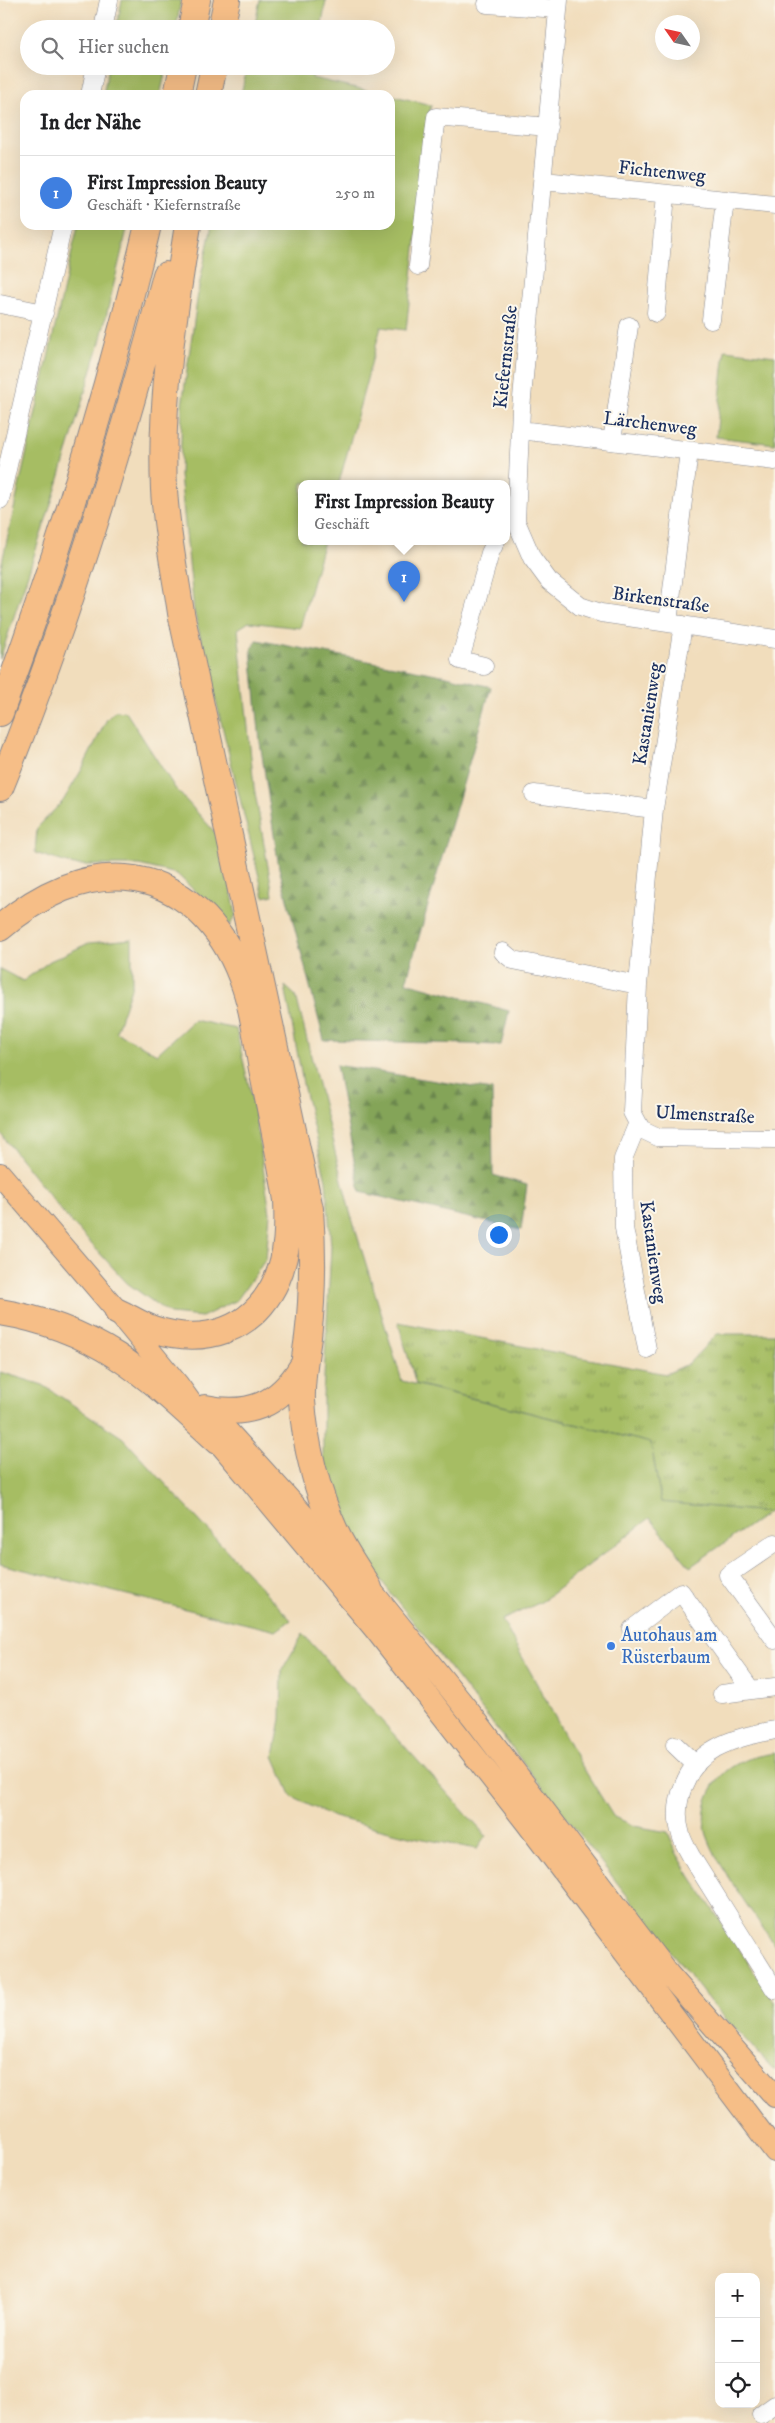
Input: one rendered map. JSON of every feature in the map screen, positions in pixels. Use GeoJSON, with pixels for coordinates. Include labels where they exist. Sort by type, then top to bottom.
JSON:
{"type":"FeatureCollection","features":[{"type":"Feature","properties":{"kind":"highway"},"geometry":{"type":"LineString","coordinates":[[193,20],[197,0]]}},
{"type":"Feature","properties":{"kind":"highway"},"geometry":{"type":"LineString","coordinates":[[223,20],[227,0]]}},
{"type":"Feature","properties":{"kind":"highway"},"geometry":{"type":"LineString","coordinates":[[178,90],[181,75]]}},
{"type":"Feature","properties":{"kind":"highway"},"geometry":{"type":"LineString","coordinates":[[0,713],[39,602],[92,435],[147,230]]}},
{"type":"Feature","properties":{"kind":"highway"},"geometry":{"type":"LineString","coordinates":[[0,788],[27,720],[91,536],[146,348],[177,230]]}},
{"type":"Feature","properties":{"kind":"highway"},"geometry":{"type":"LineString","coordinates":[[187,230],[166,376],[164,490],[181,613],[310,1209],[312,1238],[311,1277],[308,1338],[302,1367],[302,1402],[312,1462],[321,1496],[336,1534],[369,1588]]}},
{"type":"Feature","properties":{"kind":"highway"},"geometry":{"type":"LineString","coordinates":[[0,928],[12,917],[44,897],[78,882],[112,877],[145,881],[176,894],[202,913],[213,925],[230,953],[246,989],[287,1200],[288,1231],[284,1256],[277,1279],[265,1299],[252,1315],[236,1327],[217,1333],[196,1337],[173,1334],[151,1328],[118,1312]]}},
{"type":"Feature","properties":{"kind":"highway"},"geometry":{"type":"LineString","coordinates":[[0,1312],[24,1316],[63,1327],[104,1348],[135,1367],[154,1382],[218,1442]]}},
{"type":"Feature","properties":{"kind":"highway"},"geometry":{"type":"LineString","coordinates":[[205,1408],[237,1412],[267,1402],[283,1393],[302,1367]]}},
{"type":"Feature","properties":{"kind":"main road"},"geometry":{"type":"LineString","coordinates":[[0,1174],[178,1384],[218,1442],[338,1584],[438,1708],[775,2151]]}},
{"type":"Feature","properties":{"kind":"main road"},"geometry":{"type":"LineString","coordinates":[[178,1384],[235,1437],[369,1588],[474,1718],[668,1974],[775,2096]]}},
{"type":"Feature","properties":{"kind":"street"},"geometry":{"type":"LineString","coordinates":[[105,20],[109,0]]}},
{"type":"Feature","properties":{"kind":"street","name":"Kiefernstraße"},"geometry":{"type":"LineString","coordinates":[[487,4],[559,5],[515,498],[511,525],[549,581]]}},
{"type":"Feature","properties":{"kind":"street"},"geometry":{"type":"LineString","coordinates":[[91,90],[94,75]]}},
{"type":"Feature","properties":{"kind":"street"},"geometry":{"type":"LineString","coordinates":[[418,266],[436,117],[548,127]]}},
{"type":"Feature","properties":{"kind":"street","name":"Fichtenweg"},"geometry":{"type":"LineString","coordinates":[[544,181],[725,200],[774,202]]}},
{"type":"Feature","properties":{"kind":"street"},"geometry":{"type":"LineString","coordinates":[[656,313],[666,194]]}},
{"type":"Feature","properties":{"kind":"street"},"geometry":{"type":"LineString","coordinates":[[711,320],[725,200]]}},
{"type":"Feature","properties":{"kind":"street"},"geometry":{"type":"LineString","coordinates":[[0,500],[62,230]]}},
{"type":"Feature","properties":{"kind":"street"},"geometry":{"type":"LineString","coordinates":[[0,304],[44,313]]}},
{"type":"Feature","properties":{"kind":"street"},"geometry":{"type":"LineString","coordinates":[[612,441],[629,326]]}},
{"type":"Feature","properties":{"kind":"street","name":"Lärchenweg"},"geometry":{"type":"LineString","coordinates":[[520,430],[775,461]]}},
{"type":"Feature","properties":{"kind":"street","name":"Kastanienweg"},"geometry":{"type":"LineString","coordinates":[[647,1349],[624,1228],[624,1159],[637,1125],[632,1112],[638,985],[654,809],[675,624],[689,451]]}},
{"type":"Feature","properties":{"kind":"street"},"geometry":{"type":"LineString","coordinates":[[484,666],[460,660],[490,553],[494,545]]}},
{"type":"Feature","properties":{"kind":"street","name":"Birkenstraße"},"geometry":{"type":"LineString","coordinates":[[549,581],[580,606],[601,613],[775,639]]}},
{"type":"Feature","properties":{"kind":"street"},"geometry":{"type":"LineString","coordinates":[[534,794],[654,809]]}},
{"type":"Feature","properties":{"kind":"street"},"geometry":{"type":"LineString","coordinates":[[503,952],[513,960],[638,985]]}},
{"type":"Feature","properties":{"kind":"street","name":"Ulmenstraße"},"geometry":{"type":"LineString","coordinates":[[637,1125],[646,1133],[658,1137],[775,1139]]}},
{"type":"Feature","properties":{"kind":"street"},"geometry":{"type":"LineString","coordinates":[[775,1543],[728,1575],[775,1640]]}},
{"type":"Feature","properties":{"kind":"street"},"geometry":{"type":"LineString","coordinates":[[632,1629],[681,1592],[751,1690]]}},
{"type":"Feature","properties":{"kind":"street"},"geometry":{"type":"LineString","coordinates":[[722,1694],[775,1687]]}},
{"type":"Feature","properties":{"kind":"street"},"geometry":{"type":"LineString","coordinates":[[775,1730],[731,1741],[715,1748],[696,1765],[686,1781],[678,1806],[681,1835],[690,1856],[775,1990]]}},
{"type":"Feature","properties":{"kind":"street"},"geometry":{"type":"LineString","coordinates":[[675,1745],[696,1765]]}},
{"type":"Feature","properties":{"kind":"street"},"geometry":{"type":"LineString","coordinates":[[760,2415],[775,2404]]}},
{"type":"Feature","properties":{"kind":"green space"},"geometry":{"type":"Polygon","coordinates":[[[122,0],[181,0],[178,20],[118,20],[122,0]]]}},
{"type":"Feature","properties":{"kind":"green space"},"geometry":{"type":"Polygon","coordinates":[[[260,0],[326,0],[323,20],[256,20],[260,0]]]}},
{"type":"Feature","properties":{"kind":"green space"},"geometry":{"type":"Polygon","coordinates":[[[107,75],[165,75],[161,90],[104,90],[107,75]]]}},
{"type":"Feature","properties":{"kind":"green space"},"geometry":{"type":"Polygon","coordinates":[[[245,75],[312,75],[312,78],[366,90],[242,90],[245,75]]]}},
{"type":"Feature","properties":{"kind":"green space"},"geometry":{"type":"Polygon","coordinates":[[[395,96],[431,105],[406,330],[381,327],[340,480],[298,480],[298,545],[323,545],[300,628],[249,622],[238,629],[254,787],[273,895],[264,897],[194,611],[180,475],[182,405],[199,286],[211,230],[395,230],[395,96]]]}},
{"type":"Feature","properties":{"kind":"green space"},"geometry":{"type":"Polygon","coordinates":[[[77,230],[127,230],[100,342],[56,489],[0,659],[0,571],[77,230]]]}},
{"type":"Feature","properties":{"kind":"green space"},"geometry":{"type":"Polygon","coordinates":[[[725,350],[775,356],[775,444],[716,437],[725,350]]]}},
{"type":"Feature","properties":{"kind":"green space"},"geometry":{"type":"Polygon","coordinates":[[[257,640],[447,676],[491,687],[406,982],[509,1011],[501,1045],[324,1040],[279,868],[260,742],[251,650],[257,640]]]}},
{"type":"Feature","properties":{"kind":"green space"},"geometry":{"type":"Polygon","coordinates":[[[115,711],[126,712],[175,788],[222,840],[236,915],[230,925],[177,874],[139,865],[74,865],[35,853],[37,828],[63,801],[81,771],[107,719],[115,711]]]}},
{"type":"Feature","properties":{"kind":"green space"},"geometry":{"type":"Polygon","coordinates":[[[132,939],[132,985],[116,1032],[157,1054],[194,1020],[236,1029],[254,1108],[270,1213],[266,1259],[237,1300],[202,1317],[170,1314],[127,1283],[63,1213],[0,1133],[0,969],[23,981],[50,961],[89,943],[132,939]]]}},
{"type":"Feature","properties":{"kind":"green space"},"geometry":{"type":"Polygon","coordinates":[[[285,986],[296,996],[350,1212],[402,1381],[651,1443],[661,1502],[769,1512],[690,1567],[650,1518],[541,1602],[502,1620],[579,1761],[613,1816],[634,1826],[668,1832],[676,1852],[691,1877],[775,2002],[775,2071],[711,2003],[367,1562],[342,1519],[323,1459],[323,1396],[331,1247],[326,1180],[304,1089],[285,986]]]}},
{"type":"Feature","properties":{"kind":"green space"},"geometry":{"type":"Polygon","coordinates":[[[336,1065],[492,1090],[493,1175],[527,1185],[521,1230],[360,1192],[336,1065]]]}},
{"type":"Feature","properties":{"kind":"green space"},"geometry":{"type":"Polygon","coordinates":[[[398,1322],[666,1374],[688,1364],[717,1334],[775,1334],[775,1508],[769,1512],[661,1502],[651,1443],[416,1384],[398,1322]]]}},
{"type":"Feature","properties":{"kind":"green space"},"geometry":{"type":"Polygon","coordinates":[[[0,1372],[43,1385],[123,1438],[291,1620],[276,1631],[0,1564],[0,1372]]]}},
{"type":"Feature","properties":{"kind":"green space"},"geometry":{"type":"Polygon","coordinates":[[[303,1634],[486,1836],[477,1849],[413,1837],[334,1817],[292,1797],[274,1756],[281,1719],[282,1670],[303,1634]]]}},
{"type":"Feature","properties":{"kind":"green space"},"geometry":{"type":"Polygon","coordinates":[[[775,1753],[775,1946],[719,1862],[707,1835],[704,1815],[709,1795],[727,1771],[749,1759],[775,1753]]]}},
{"type":"Feature","properties":{"kind":"place","name":"First Impression Beauty"},"geometry":{"type":"Point","coordinates":[404,602]}},
{"type":"Feature","properties":{"kind":"place","name":"Autohaus am Rüsterbaum"},"geometry":{"type":"Point","coordinates":[611,1646]}}]}
